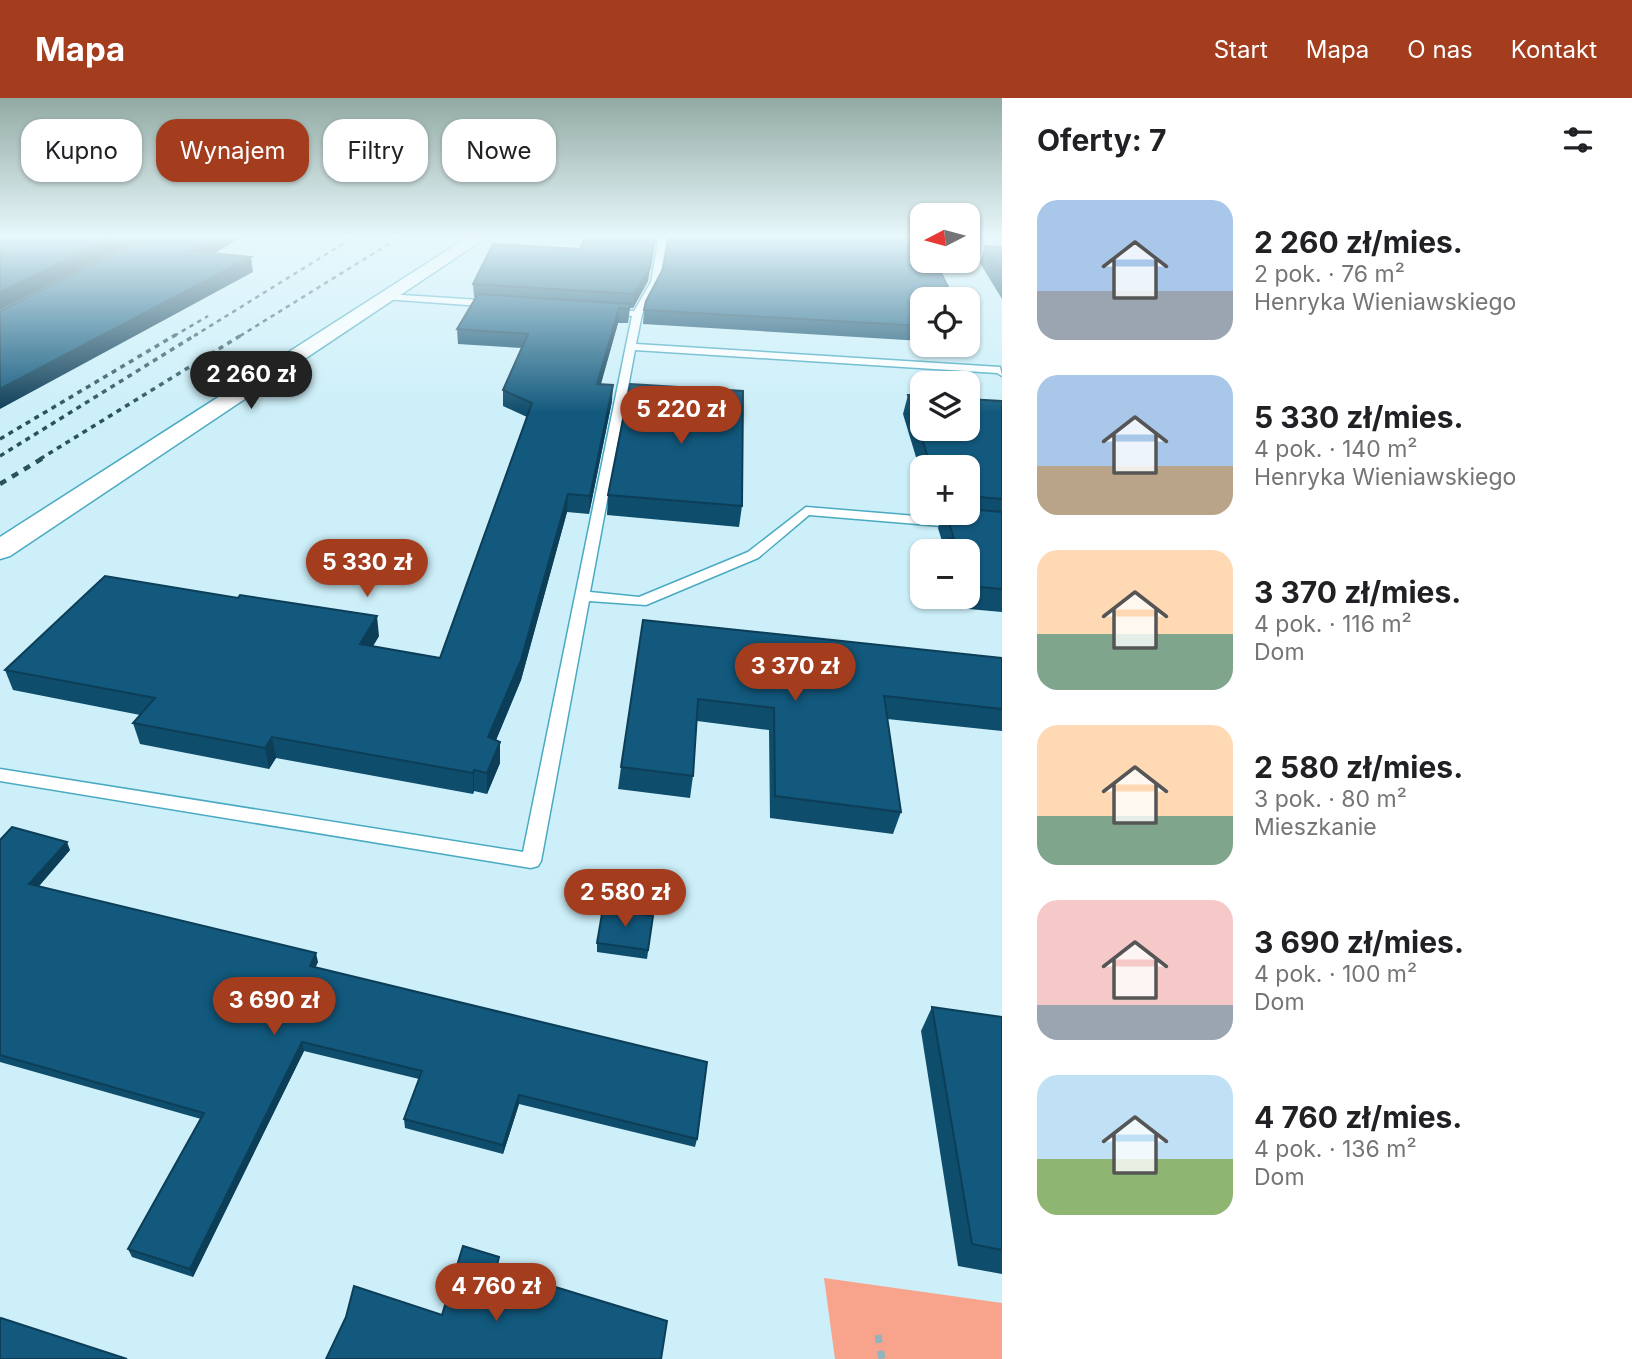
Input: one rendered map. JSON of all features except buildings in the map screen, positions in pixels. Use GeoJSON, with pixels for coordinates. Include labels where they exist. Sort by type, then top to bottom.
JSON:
{"type":"FeatureCollection","features":[{"type":"Feature","properties":{"kind":"street"},"geometry":{"type":"LineString","coordinates":[[0,550],[387,297]]}},
{"type":"Feature","properties":{"kind":"lane"},"geometry":{"type":"LineString","coordinates":[[0,775],[531,861],[630,347],[637,314],[647,296]]}},
{"type":"Feature","properties":{"kind":"lane"},"geometry":{"type":"LineString","coordinates":[[387,297],[504,305]]}},
{"type":"Feature","properties":{"kind":"lane"},"geometry":{"type":"LineString","coordinates":[[597,311],[637,314]]}},
{"type":"Feature","properties":{"kind":"lane"},"geometry":{"type":"LineString","coordinates":[[630,347],[1000,370],[1002,373]]}},
{"type":"Feature","properties":{"kind":"lane"},"geometry":{"type":"LineString","coordinates":[[583,596],[641,602],[753,555],[807,511],[1002,527]]}},
{"type":"Feature","properties":{"kind":"path"},"geometry":{"type":"LineString","coordinates":[[878,1335],[882,1359]]}},
{"type":"Feature","properties":{"kind":"shaded area"},"geometry":{"type":"Polygon","coordinates":[[[824,1278],[1002,1303],[1002,1359],[835,1359],[824,1278]]]}},
{"type":"Feature","properties":{"kind":"railway"},"geometry":{"type":"LineString","coordinates":[[194,336],[259,296]]}},
{"type":"Feature","properties":{"kind":"railway"},"geometry":{"type":"LineString","coordinates":[[240,336],[305,296]]}},
{"type":"Feature","properties":{"kind":"railway"},"geometry":{"type":"LineString","coordinates":[[174,336],[208,316]]}},
{"type":"Feature","properties":{"kind":"railway"},"geometry":{"type":"LineString","coordinates":[[0,439],[177,334]]}},
{"type":"Feature","properties":{"kind":"railway"},"geometry":{"type":"LineString","coordinates":[[0,456],[197,334]]}},
{"type":"Feature","properties":{"kind":"railway"},"geometry":{"type":"LineString","coordinates":[[40,459],[243,334]]}},
{"type":"Feature","properties":{"kind":"railway"},"geometry":{"type":"LineString","coordinates":[[0,484],[43,458]]}}]}
